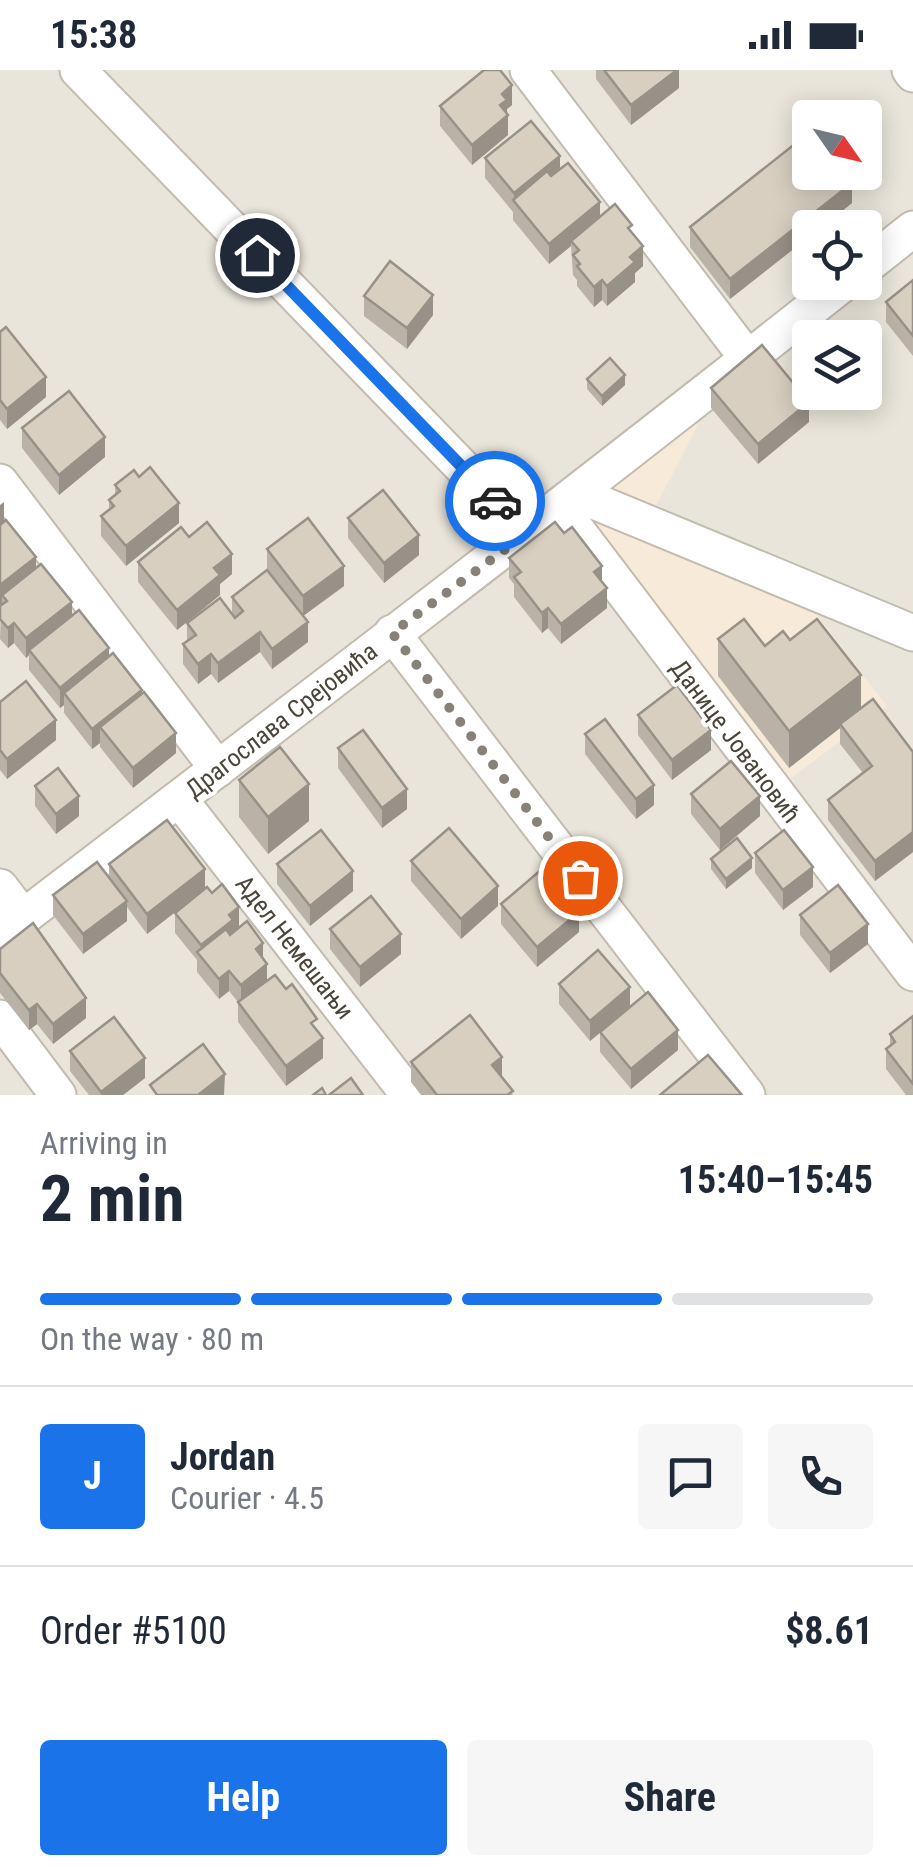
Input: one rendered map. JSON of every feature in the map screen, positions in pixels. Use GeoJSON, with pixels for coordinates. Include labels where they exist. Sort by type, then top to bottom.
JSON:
{"type":"FeatureCollection","features":[{"type":"Feature","properties":{"kind":"street"},"geometry":{"type":"LineString","coordinates":[[78,70],[526,534]]}},
{"type":"Feature","properties":{"kind":"street"},"geometry":{"type":"LineString","coordinates":[[528,70],[748,359]]}},
{"type":"Feature","properties":{"kind":"street"},"geometry":{"type":"LineString","coordinates":[[882,254],[913,229]]}},
{"type":"Feature","properties":{"kind":"street","name":"Драгослава Срејовића"},"geometry":{"type":"LineString","coordinates":[[12,926],[526,534],[822,300]]}},
{"type":"Feature","properties":{"kind":"street"},"geometry":{"type":"LineString","coordinates":[[0,482],[218,770]]}},
{"type":"Feature","properties":{"kind":"street"},"geometry":{"type":"LineString","coordinates":[[568,501],[913,633]]}},
{"type":"Feature","properties":{"kind":"street","name":"Данице Јовановић"},"geometry":{"type":"LineString","coordinates":[[568,501],[913,973]]}},
{"type":"Feature","properties":{"kind":"street"},"geometry":{"type":"LineString","coordinates":[[392,633],[747,1095]]}},
{"type":"Feature","properties":{"kind":"street","name":"Адел Немешањи"},"geometry":{"type":"LineString","coordinates":[[180,800],[409,1095]]}},
{"type":"Feature","properties":{"kind":"street"},"geometry":{"type":"LineString","coordinates":[[0,887],[12,926]]}},
{"type":"Feature","properties":{"kind":"street"},"geometry":{"type":"LineString","coordinates":[[0,1018],[58,1095]]}},
{"type":"Feature","properties":{"kind":"shaded area"},"geometry":{"type":"Polygon","coordinates":[[[0,70],[913,70],[913,1095],[0,1095],[0,70]]]}},
{"type":"Feature","properties":{"kind":"shaded area"},"geometry":{"type":"Polygon","coordinates":[[[703,415],[656,506],[669,524],[781,568],[887,706],[774,791],[570,521],[703,415]]]}},
{"type":"Feature","properties":{"kind":"building"},"geometry":{"type":"Polygon","coordinates":[[[484,70],[500,70],[512,85],[502,94],[507,100],[500,105],[508,115],[472,145],[440,106],[484,70]]]}},
{"type":"Feature","properties":{"kind":"building"},"geometry":{"type":"Polygon","coordinates":[[[604,70],[677,70],[631,105],[604,70]]]}},
{"type":"Feature","properties":{"kind":"building"},"geometry":{"type":"Polygon","coordinates":[[[531,121],[560,156],[514,193],[485,158],[531,121]]]}},
{"type":"Feature","properties":{"kind":"building"},"geometry":{"type":"Polygon","coordinates":[[[792,146],[792,190],[843,190],[818,210],[792,210],[792,230],[730,279],[690,227],[792,146]]]}},
{"type":"Feature","properties":{"kind":"building"},"geometry":{"type":"Polygon","coordinates":[[[568,163],[600,202],[549,244],[513,200],[547,171],[551,176],[568,163]]]}},
{"type":"Feature","properties":{"kind":"building"},"geometry":{"type":"Polygon","coordinates":[[[615,204],[643,246],[630,257],[635,262],[607,286],[602,280],[594,287],[577,266],[580,264],[573,255],[579,250],[571,241],[615,204]]]}},
{"type":"Feature","properties":{"kind":"building"},"geometry":{"type":"Polygon","coordinates":[[[390,261],[433,295],[407,328],[364,296],[390,261]]]}},
{"type":"Feature","properties":{"kind":"building"},"geometry":{"type":"Polygon","coordinates":[[[913,280],[913,336],[886,302],[913,280]]]}},
{"type":"Feature","properties":{"kind":"building"},"geometry":{"type":"Polygon","coordinates":[[[6,327],[46,377],[7,409],[0,400],[0,332],[6,327]]]}},
{"type":"Feature","properties":{"kind":"building"},"geometry":{"type":"Polygon","coordinates":[[[762,345],[792,381],[792,410],[799,410],[758,444],[711,388],[762,345]]]}},
{"type":"Feature","properties":{"kind":"building"},"geometry":{"type":"Polygon","coordinates":[[[610,358],[625,375],[602,396],[587,379],[610,358]]]}},
{"type":"Feature","properties":{"kind":"building"},"geometry":{"type":"Polygon","coordinates":[[[69,391],[105,437],[59,475],[22,428],[69,391]]]}},
{"type":"Feature","properties":{"kind":"building"},"geometry":{"type":"Polygon","coordinates":[[[150,467],[179,503],[126,546],[101,516],[114,506],[109,500],[120,491],[115,485],[134,470],[139,477],[150,467]]]}},
{"type":"Feature","properties":{"kind":"building"},"geometry":{"type":"Polygon","coordinates":[[[383,490],[419,535],[384,563],[348,518],[383,490]]]}},
{"type":"Feature","properties":{"kind":"building"},"geometry":{"type":"Polygon","coordinates":[[[308,518],[344,566],[303,596],[267,549],[308,518]]]}},
{"type":"Feature","properties":{"kind":"building"},"geometry":{"type":"Polygon","coordinates":[[[6,520],[36,557],[0,585],[0,525],[6,520]]]}},
{"type":"Feature","properties":{"kind":"building"},"geometry":{"type":"Polygon","coordinates":[[[207,522],[232,554],[214,568],[220,575],[177,610],[138,562],[181,527],[189,537],[207,522]]]}},
{"type":"Feature","properties":{"kind":"building"},"geometry":{"type":"Polygon","coordinates":[[[555,522],[564,533],[572,527],[602,566],[594,572],[607,588],[561,624],[548,608],[542,613],[514,577],[521,572],[509,558],[555,522]]]}},
{"type":"Feature","properties":{"kind":"building"},"geometry":{"type":"Polygon","coordinates":[[[41,564],[72,602],[26,638],[14,623],[8,628],[0,619],[0,606],[7,601],[2,595],[41,564]]]}},
{"type":"Feature","properties":{"kind":"building"},"geometry":{"type":"Polygon","coordinates":[[[267,570],[308,622],[272,649],[260,632],[218,663],[211,654],[198,664],[183,644],[196,635],[187,623],[220,598],[235,618],[243,611],[232,597],[267,570]]]}},
{"type":"Feature","properties":{"kind":"building"},"geometry":{"type":"Polygon","coordinates":[[[79,610],[109,648],[60,688],[29,650],[79,610]]]}},
{"type":"Feature","properties":{"kind":"building"},"geometry":{"type":"Polygon","coordinates":[[[744,619],[765,646],[783,631],[790,640],[817,619],[861,675],[789,731],[718,639],[744,619]]]}},
{"type":"Feature","properties":{"kind":"building"},"geometry":{"type":"Polygon","coordinates":[[[113,653],[142,690],[92,729],[64,693],[113,653]]]}},
{"type":"Feature","properties":{"kind":"building"},"geometry":{"type":"Polygon","coordinates":[[[26,681],[56,720],[7,759],[0,750],[0,702],[26,681]]]}},
{"type":"Feature","properties":{"kind":"building"},"geometry":{"type":"Polygon","coordinates":[[[677,685],[711,730],[672,760],[638,715],[677,685]]]}},
{"type":"Feature","properties":{"kind":"building"},"geometry":{"type":"Polygon","coordinates":[[[144,692],[176,733],[133,768],[100,727],[144,692]]]}},
{"type":"Feature","properties":{"kind":"building"},"geometry":{"type":"Polygon","coordinates":[[[873,699],[913,752],[913,832],[875,861],[828,800],[872,766],[840,724],[873,699]]]}},
{"type":"Feature","properties":{"kind":"building"},"geometry":{"type":"Polygon","coordinates":[[[605,719],[654,785],[636,799],[585,734],[605,719]]]}},
{"type":"Feature","properties":{"kind":"building"},"geometry":{"type":"Polygon","coordinates":[[[363,730],[407,789],[382,808],[338,748],[363,730]]]}},
{"type":"Feature","properties":{"kind":"building"},"geometry":{"type":"Polygon","coordinates":[[[280,747],[309,784],[268,817],[239,780],[280,747]]]}},
{"type":"Feature","properties":{"kind":"building"},"geometry":{"type":"Polygon","coordinates":[[[731,761],[760,796],[720,829],[691,794],[731,761]]]}},
{"type":"Feature","properties":{"kind":"building"},"geometry":{"type":"Polygon","coordinates":[[[58,768],[79,796],[56,814],[35,786],[58,768]]]}},
{"type":"Feature","properties":{"kind":"building"},"geometry":{"type":"Polygon","coordinates":[[[167,820],[205,869],[147,914],[109,864],[167,820]]]}},
{"type":"Feature","properties":{"kind":"building"},"geometry":{"type":"Polygon","coordinates":[[[449,828],[498,886],[461,919],[411,861],[449,828]]]}},
{"type":"Feature","properties":{"kind":"building"},"geometry":{"type":"Polygon","coordinates":[[[321,830],[353,871],[310,906],[277,864],[321,830]]]}},
{"type":"Feature","properties":{"kind":"building"},"geometry":{"type":"Polygon","coordinates":[[[784,830],[813,867],[783,890],[755,853],[784,830]]]}},
{"type":"Feature","properties":{"kind":"building"},"geometry":{"type":"Polygon","coordinates":[[[737,838],[752,858],[726,879],[711,859],[737,838]]]}},
{"type":"Feature","properties":{"kind":"building"},"geometry":{"type":"Polygon","coordinates":[[[97,862],[127,901],[83,934],[53,895],[97,862]]]}},
{"type":"Feature","properties":{"kind":"building"},"geometry":{"type":"Polygon","coordinates":[[[542,869],[579,912],[537,947],[501,904],[542,869]]]}},
{"type":"Feature","properties":{"kind":"building"},"geometry":{"type":"Polygon","coordinates":[[[222,884],[239,907],[229,915],[233,920],[201,945],[175,913],[207,887],[212,893],[222,884]]]}},
{"type":"Feature","properties":{"kind":"building"},"geometry":{"type":"Polygon","coordinates":[[[838,885],[868,924],[830,953],[800,915],[838,885]]]}},
{"type":"Feature","properties":{"kind":"building"},"geometry":{"type":"Polygon","coordinates":[[[371,896],[401,934],[360,967],[330,929],[371,896]]]}},
{"type":"Feature","properties":{"kind":"building"},"geometry":{"type":"Polygon","coordinates":[[[247,921],[263,943],[256,949],[267,964],[241,985],[229,971],[219,979],[197,952],[226,929],[230,935],[247,921]]]}},
{"type":"Feature","properties":{"kind":"building"},"geometry":{"type":"Polygon","coordinates":[[[33,923],[86,998],[53,1024],[37,1004],[29,1010],[0,973],[0,949],[33,923]]]}},
{"type":"Feature","properties":{"kind":"building"},"geometry":{"type":"Polygon","coordinates":[[[598,950],[630,987],[590,1021],[559,984],[598,950]]]}},
{"type":"Feature","properties":{"kind":"building"},"geometry":{"type":"Polygon","coordinates":[[[275,975],[286,989],[292,984],[317,1019],[311,1023],[323,1038],[286,1066],[238,1002],[275,975]]]}},
{"type":"Feature","properties":{"kind":"building"},"geometry":{"type":"Polygon","coordinates":[[[648,992],[678,1030],[631,1069],[600,1032],[648,992]]]}},
{"type":"Feature","properties":{"kind":"building"},"geometry":{"type":"Polygon","coordinates":[[[470,1015],[502,1057],[492,1065],[513,1091],[507,1095],[437,1095],[411,1062],[470,1015]]]}},
{"type":"Feature","properties":{"kind":"building"},"geometry":{"type":"Polygon","coordinates":[[[913,1016],[913,1084],[886,1049],[895,1042],[890,1034],[913,1016]]]}},
{"type":"Feature","properties":{"kind":"building"},"geometry":{"type":"Polygon","coordinates":[[[114,1017],[145,1058],[101,1092],[70,1051],[114,1017]]]}},
{"type":"Feature","properties":{"kind":"building"},"geometry":{"type":"Polygon","coordinates":[[[203,1044],[225,1074],[198,1095],[157,1095],[150,1085],[203,1044]]]}},
{"type":"Feature","properties":{"kind":"building"},"geometry":{"type":"Polygon","coordinates":[[[708,1055],[742,1095],[660,1095],[708,1055]]]}},
{"type":"Feature","properties":{"kind":"building"},"geometry":{"type":"Polygon","coordinates":[[[351,1078],[363,1095],[329,1095],[351,1078]]]}},
{"type":"Feature","properties":{"kind":"way so far"},"geometry":{"type":"LineString","coordinates":[[495,501],[526,534],[392,633],[580,878]]}},
{"type":"Feature","properties":{"kind":"route"},"geometry":{"type":"LineString","coordinates":[[257,255],[495,501]]}}]}
